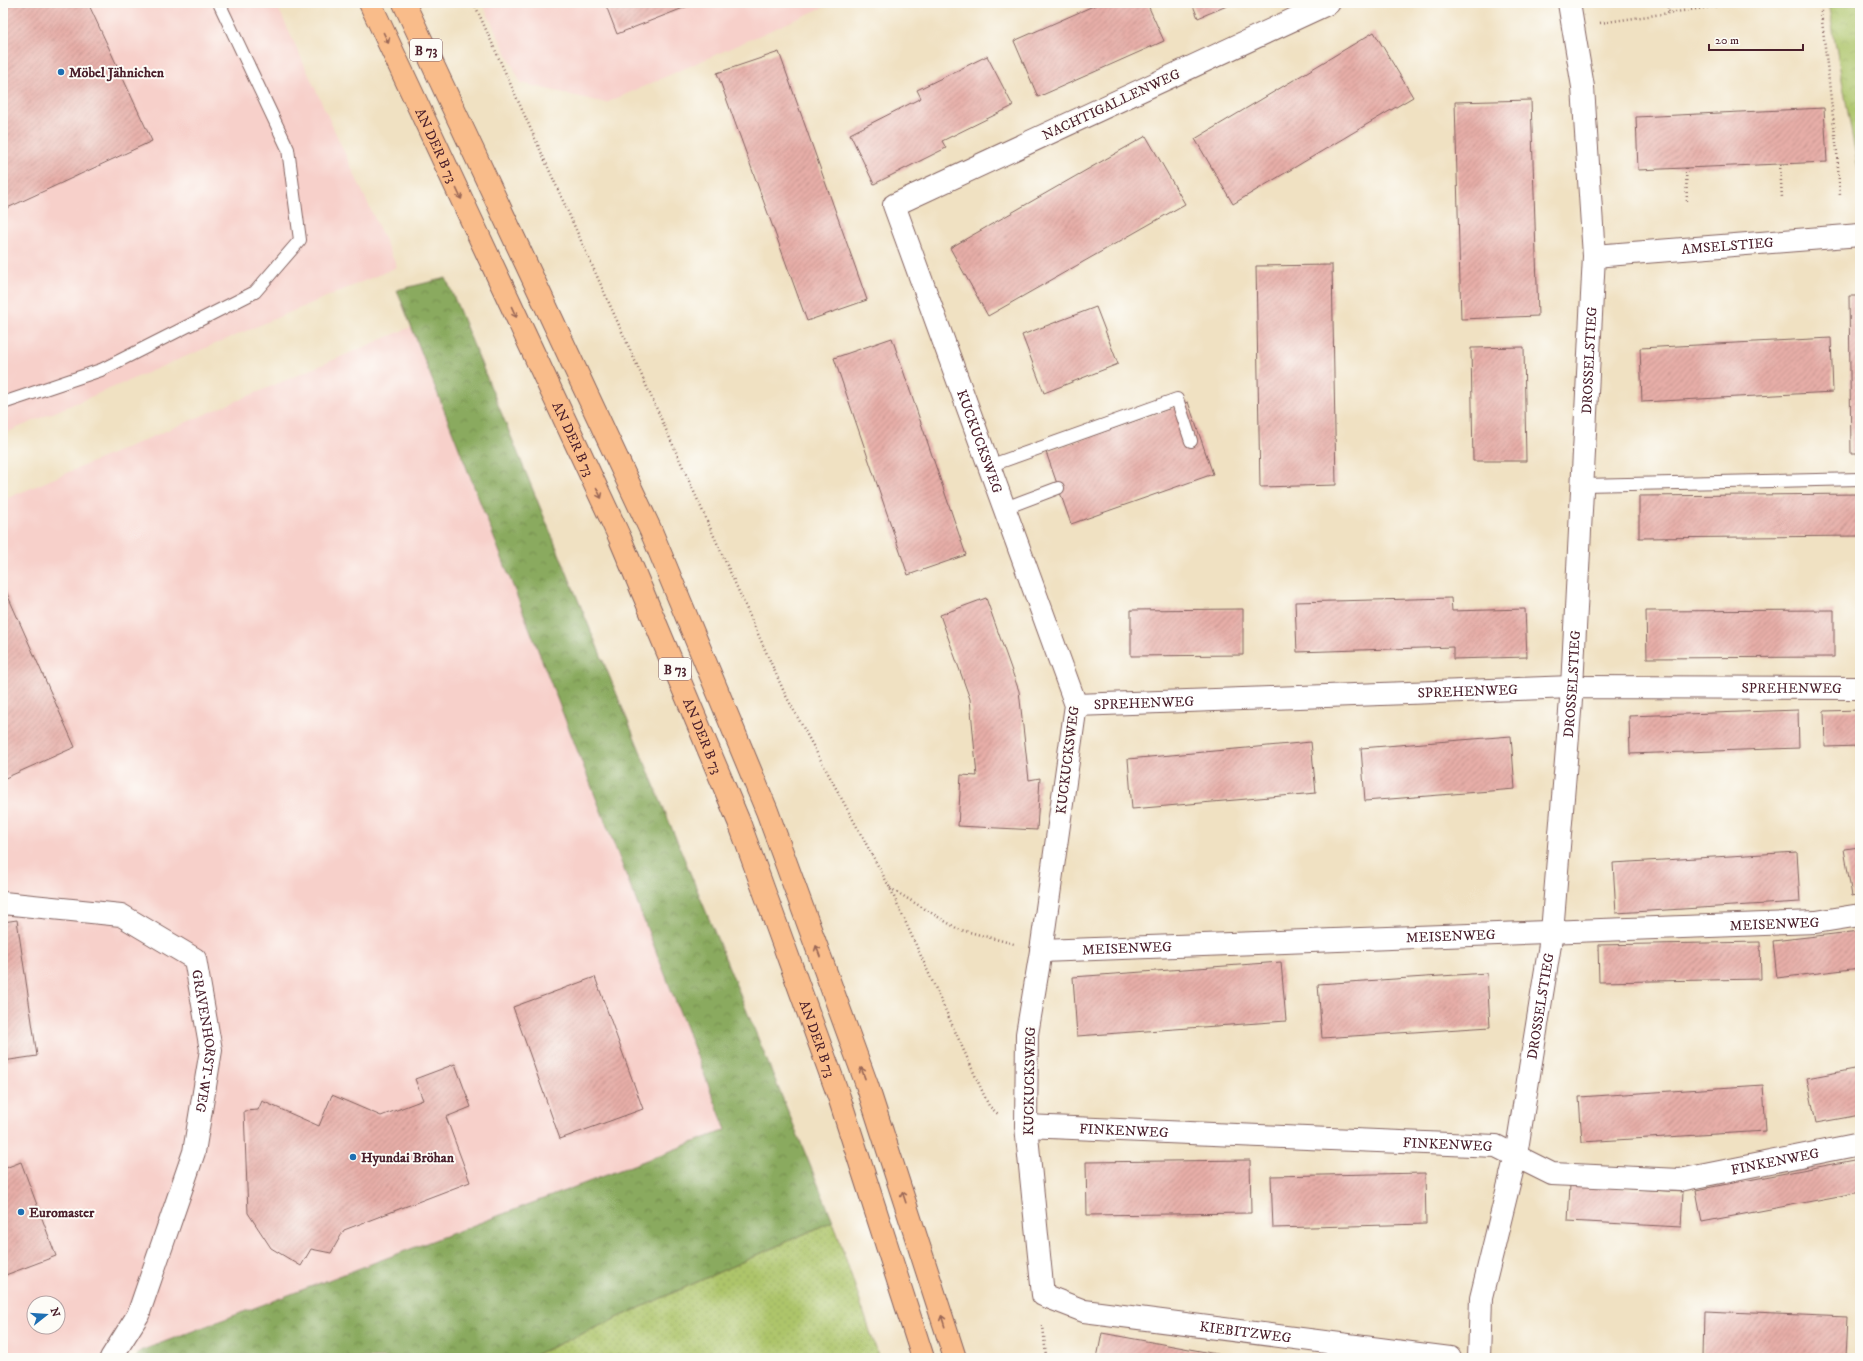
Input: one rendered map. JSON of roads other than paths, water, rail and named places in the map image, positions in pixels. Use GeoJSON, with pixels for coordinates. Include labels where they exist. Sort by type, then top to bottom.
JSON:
{"type":"FeatureCollection","features":[{"type":"Feature","properties":{"kind":"main road","name":"AN DER B 73"},"geometry":{"type":"LineString","coordinates":[[370,3],[619,536],[739,822],[839,1097],[923,1358]]}},
{"type":"Feature","properties":{"kind":"main road","name":"B 73"},"geometry":{"type":"LineString","coordinates":[[404,3],[651,531],[767,811],[867,1085],[955,1358]]}},
{"type":"Feature","properties":{"kind":"street","name":"NACHTIGALLENWEG"},"geometry":{"type":"LineString","coordinates":[[894,205],[1329,3]]}},
{"type":"Feature","properties":{"kind":"street","name":"DROSSELSTIEG"},"geometry":{"type":"LineString","coordinates":[[1479,1358],[1481,1298],[1516,1155],[1552,932],[1572,687],[1594,256],[1583,87],[1569,3]]}},
{"type":"Feature","properties":{"kind":"street","name":"KUCKUCKSWEG"},"geometry":{"type":"LineString","coordinates":[[894,205],[1076,705],[1041,951],[1027,1034],[1026,1126],[1043,1295]]}},
{"type":"Feature","properties":{"kind":"street","name":"AMSELSTIEG"},"geometry":{"type":"LineString","coordinates":[[1594,256],[1860,235]]}},
{"type":"Feature","properties":{"kind":"street","name":"SPREHENWEG"},"geometry":{"type":"LineString","coordinates":[[1076,705],[1572,687],[1860,688]]}},
{"type":"Feature","properties":{"kind":"street","name":"GRAVENHORST-WEG"},"geometry":{"type":"LineString","coordinates":[[3,903],[121,915],[195,958],[211,1050],[194,1152],[138,1315],[111,1358]]}},
{"type":"Feature","properties":{"kind":"street","name":"MEISENWEG"},"geometry":{"type":"LineString","coordinates":[[1041,951],[1816,922],[1860,915]]}},
{"type":"Feature","properties":{"kind":"street","name":"FINKENWEG"},"geometry":{"type":"LineString","coordinates":[[1026,1126],[1496,1146],[1552,1174],[1680,1180],[1860,1144]]}},
{"type":"Feature","properties":{"kind":"street","name":"KIEBITZWEG"},"geometry":{"type":"LineString","coordinates":[[1043,1295],[1084,1311],[1450,1358]]}},
{"type":"Feature","properties":{"kind":"lane"},"geometry":{"type":"LineString","coordinates":[[3,403],[101,370],[254,292],[300,240],[288,149],[219,3]]}},
{"type":"Feature","properties":{"kind":"lane"},"geometry":{"type":"LineString","coordinates":[[989,466],[1177,399],[1191,441]]}},
{"type":"Feature","properties":{"kind":"lane"},"geometry":{"type":"LineString","coordinates":[[1583,485],[1860,479]]}},
{"type":"Feature","properties":{"kind":"lane"},"geometry":{"type":"LineString","coordinates":[[1005,508],[1058,488]]}},
{"type":"Feature","properties":{"kind":"place","name":"Möbel Jähnichen"},"geometry":{"type":"Point","coordinates":[61,72]}},
{"type":"Feature","properties":{"kind":"place","name":"Hyundai Bröhan"},"geometry":{"type":"Point","coordinates":[353,1157]}},
{"type":"Feature","properties":{"kind":"place","name":"Euromaster"},"geometry":{"type":"Point","coordinates":[21,1212]}}]}
